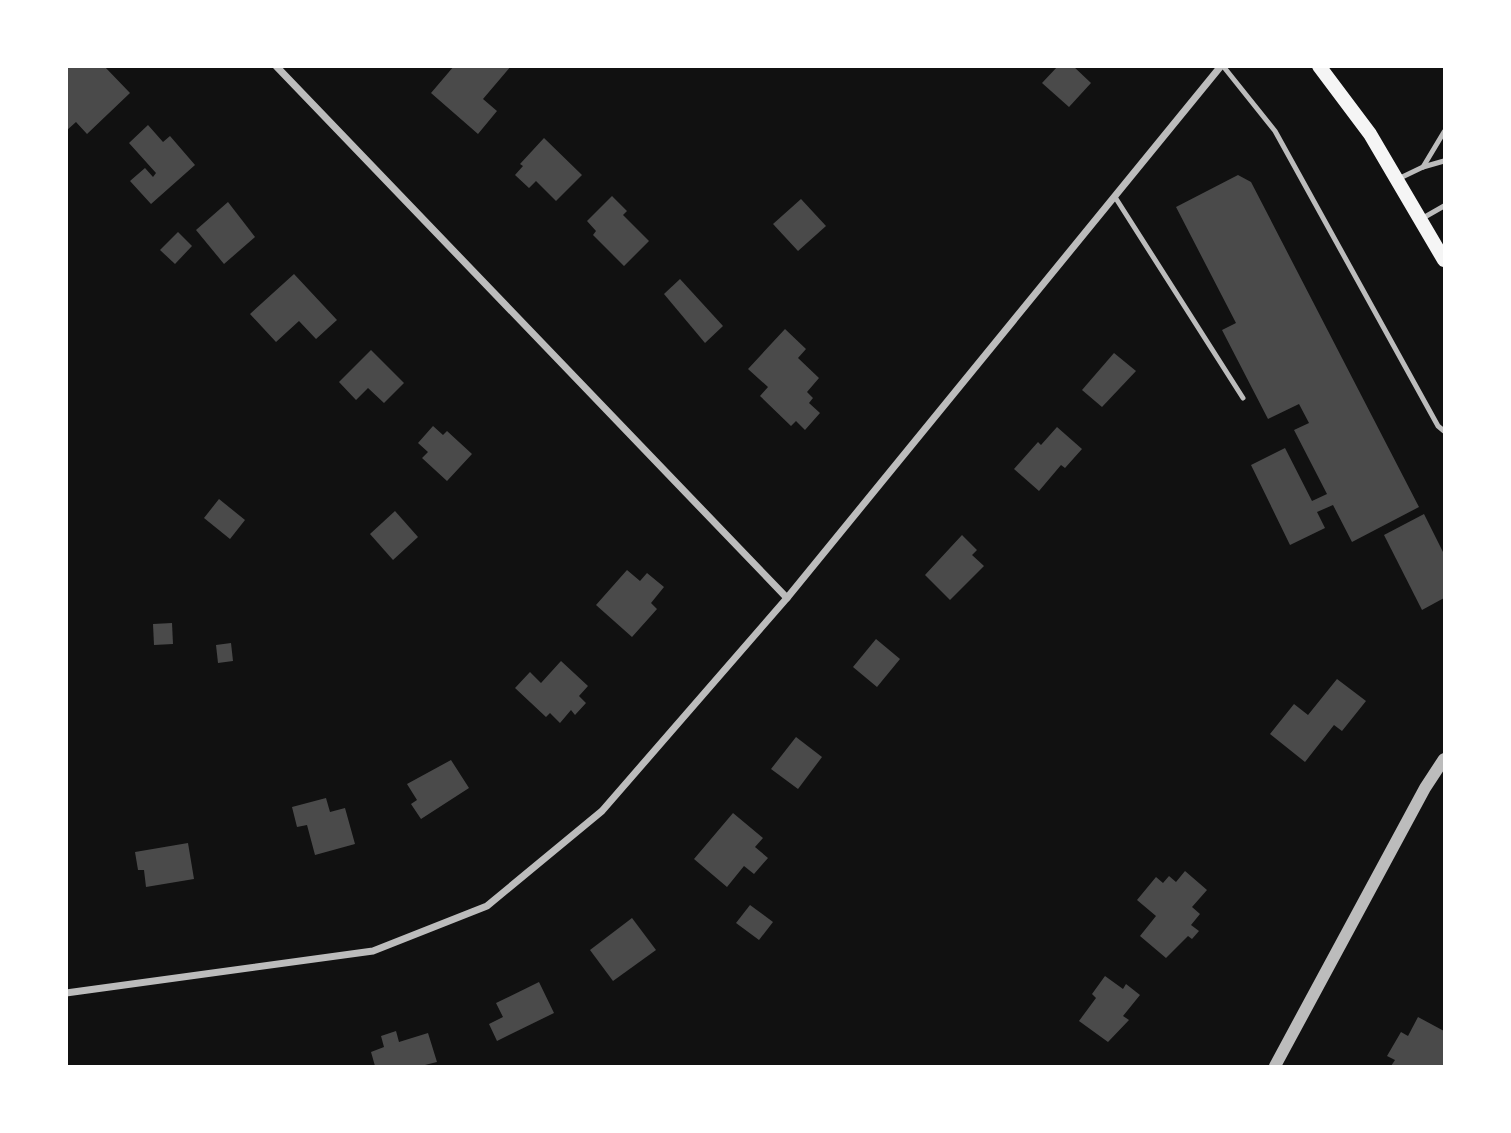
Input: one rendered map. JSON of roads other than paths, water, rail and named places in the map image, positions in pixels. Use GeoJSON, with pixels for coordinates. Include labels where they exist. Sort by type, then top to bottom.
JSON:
{"type":"FeatureCollection","features":[{"type":"Feature","properties":{"kind":"main road"},"geometry":{"type":"LineString","coordinates":[[1319,66],[1370,134],[1444,260]]}},
{"type":"Feature","properties":{"kind":"street"},"geometry":{"type":"LineString","coordinates":[[276,66],[787,598]]}},
{"type":"Feature","properties":{"kind":"street"},"geometry":{"type":"LineString","coordinates":[[66,993],[373,951],[487,906],[602,811],[787,598],[1222,66]]}},
{"type":"Feature","properties":{"kind":"street"},"geometry":{"type":"LineString","coordinates":[[1275,1066],[1425,788],[1444,759]]}},
{"type":"Feature","properties":{"kind":"lane"},"geometry":{"type":"LineString","coordinates":[[1222,66],[1275,131],[1438,426],[1444,431]]}},
{"type":"Feature","properties":{"kind":"lane"},"geometry":{"type":"LineString","coordinates":[[1423,167],[1444,132]]}},
{"type":"Feature","properties":{"kind":"lane"},"geometry":{"type":"LineString","coordinates":[[1398,179],[1444,161]]}},
{"type":"Feature","properties":{"kind":"lane"},"geometry":{"type":"LineString","coordinates":[[1115,197],[1243,398]]}},
{"type":"Feature","properties":{"kind":"lane"},"geometry":{"type":"LineString","coordinates":[[1422,219],[1444,206]]}}]}
